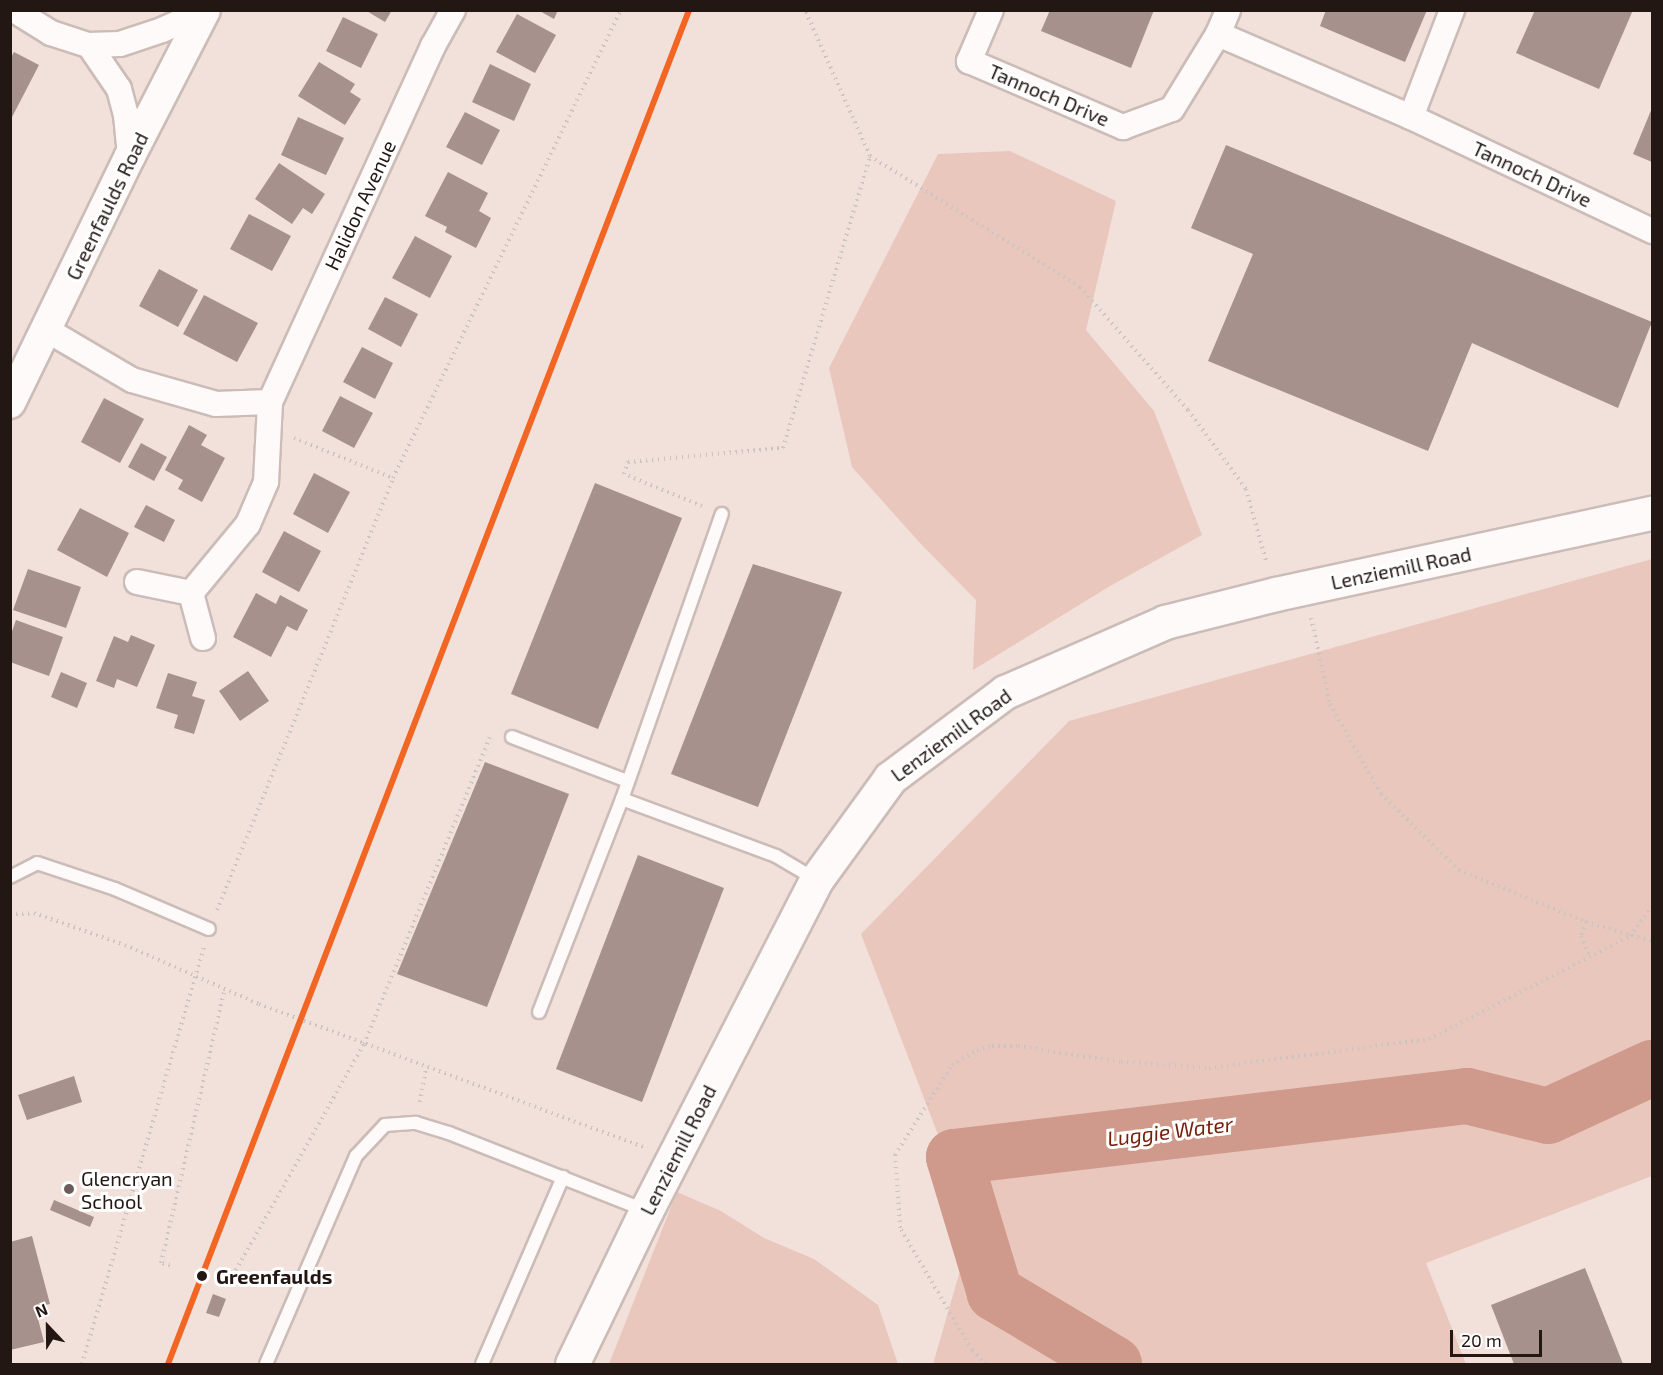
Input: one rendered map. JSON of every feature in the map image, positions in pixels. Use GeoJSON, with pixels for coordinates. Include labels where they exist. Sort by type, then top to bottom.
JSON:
{"type":"FeatureCollection","features":[{"type":"Feature","properties":{"kind":"main road","name":"Lenziemill Road"},"geometry":{"type":"LineString","coordinates":[[572,1365],[646,1211],[816,880],[890,778],[1005,692],[1165,622],[1290,591],[1653,513]]}},
{"type":"Feature","properties":{"kind":"street"},"geometry":{"type":"LineString","coordinates":[[14,10],[51,33],[89,45],[120,44],[162,30],[204,11]]}},
{"type":"Feature","properties":{"kind":"street","name":"Halidon Avenue"},"geometry":{"type":"LineString","coordinates":[[191,593],[248,524],[266,482],[269,414],[433,46],[453,10]]}},
{"type":"Feature","properties":{"kind":"street","name":"Tannoch Drive"},"geometry":{"type":"LineString","coordinates":[[991,10],[969,61],[1123,127],[1172,109],[1218,34],[1411,117],[1653,231]]}},
{"type":"Feature","properties":{"kind":"street"},"geometry":{"type":"LineString","coordinates":[[1218,34],[1227,10]]}},
{"type":"Feature","properties":{"kind":"street"},"geometry":{"type":"LineString","coordinates":[[1411,117],[1452,10]]}},
{"type":"Feature","properties":{"kind":"street","name":"Greenfaulds Road"},"geometry":{"type":"LineString","coordinates":[[10,403],[130,156],[204,11]]}},
{"type":"Feature","properties":{"kind":"street"},"geometry":{"type":"LineString","coordinates":[[89,45],[119,89],[126,115],[130,156]]}},
{"type":"Feature","properties":{"kind":"street"},"geometry":{"type":"LineString","coordinates":[[47,330],[132,380],[216,404],[269,414]]}},
{"type":"Feature","properties":{"kind":"street"},"geometry":{"type":"LineString","coordinates":[[137,582],[191,593],[203,638]]}},
{"type":"Feature","properties":{"kind":"lane"},"geometry":{"type":"LineString","coordinates":[[539,1012],[622,799],[722,514]]}},
{"type":"Feature","properties":{"kind":"lane"},"geometry":{"type":"LineString","coordinates":[[512,737],[627,782]]}},
{"type":"Feature","properties":{"kind":"lane"},"geometry":{"type":"LineString","coordinates":[[622,799],[776,856],[816,880]]}},
{"type":"Feature","properties":{"kind":"lane"},"geometry":{"type":"LineString","coordinates":[[10,877],[37,863],[115,889],[209,930]]}},
{"type":"Feature","properties":{"kind":"lane"},"geometry":{"type":"LineString","coordinates":[[266,1365],[356,1156],[384,1125],[416,1123],[449,1133],[646,1211]]}},
{"type":"Feature","properties":{"kind":"lane"},"geometry":{"type":"LineString","coordinates":[[482,1365],[563,1177]]}},
{"type":"Feature","properties":{"kind":"path"},"geometry":{"type":"LineString","coordinates":[[82,1365],[198,977],[209,930],[393,478],[621,10]]}},
{"type":"Feature","properties":{"kind":"path"},"geometry":{"type":"LineString","coordinates":[[805,10],[870,156],[1080,287],[1188,411],[1246,489],[1290,591],[1330,704],[1381,794],[1459,870],[1586,922],[1653,941]]}},
{"type":"Feature","properties":{"kind":"path"},"geometry":{"type":"LineString","coordinates":[[722,514],[624,474],[628,462],[783,448],[870,156]]}},
{"type":"Feature","properties":{"kind":"path"},"geometry":{"type":"LineString","coordinates":[[269,414],[393,478]]}},
{"type":"Feature","properties":{"kind":"path"},"geometry":{"type":"LineString","coordinates":[[223,1285],[227,1286],[364,1044],[493,729],[512,737]]}},
{"type":"Feature","properties":{"kind":"path"},"geometry":{"type":"LineString","coordinates":[[986,1365],[972,1350],[900,1228],[896,1155],[952,1065],[976,1050],[992,1046],[1018,1046],[1121,1062],[1209,1068],[1429,1039],[1630,936],[1653,907]]}},
{"type":"Feature","properties":{"kind":"path"},"geometry":{"type":"LineString","coordinates":[[10,914],[34,914],[125,945],[259,1004],[674,1158]]}},
{"type":"Feature","properties":{"kind":"path"},"geometry":{"type":"LineString","coordinates":[[1586,922],[1581,936],[1590,957]]}},
{"type":"Feature","properties":{"kind":"path"},"geometry":{"type":"LineString","coordinates":[[170,1265],[161,1263],[225,988]]}},
{"type":"Feature","properties":{"kind":"path"},"geometry":{"type":"LineString","coordinates":[[420,1101],[426,1067]]}},
{"type":"Feature","properties":{"kind":"shaded area"},"geometry":{"type":"Polygon","coordinates":[[[1010,151],[1116,201],[1086,330],[1154,411],[1202,535],[1110,586],[973,670],[976,600],[920,543],[852,467],[829,368],[938,154],[1010,151]]]}},
{"type":"Feature","properties":{"kind":"shaded area"},"geometry":{"type":"Polygon","coordinates":[[[1652,559],[1652,1176],[1426,1263],[1466,1364],[933,1364],[973,1226],[861,934],[1069,721],[1652,559]]]}},
{"type":"Feature","properties":{"kind":"shaded area"},"geometry":{"type":"Polygon","coordinates":[[[677,1192],[721,1211],[764,1238],[814,1259],[878,1305],[898,1364],[609,1364],[677,1192]]]}},
{"type":"Feature","properties":{"kind":"building"},"geometry":{"type":"Polygon","coordinates":[[[365,10],[392,10],[385,22],[365,10]]]}},
{"type":"Feature","properties":{"kind":"building"},"geometry":{"type":"Polygon","coordinates":[[[538,10],[558,10],[554,19],[538,10]]]}},
{"type":"Feature","properties":{"kind":"building"},"geometry":{"type":"Polygon","coordinates":[[[1050,10],[1154,10],[1131,68],[1041,31],[1050,10]]]}},
{"type":"Feature","properties":{"kind":"building"},"geometry":{"type":"Polygon","coordinates":[[[1326,10],[1427,10],[1405,62],[1320,26],[1326,10]]]}},
{"type":"Feature","properties":{"kind":"building"},"geometry":{"type":"Polygon","coordinates":[[[1535,10],[1633,10],[1599,89],[1516,53],[1535,10]]]}},
{"type":"Feature","properties":{"kind":"building"},"geometry":{"type":"Polygon","coordinates":[[[517,14],[556,35],[535,73],[496,52],[517,14]]]}},
{"type":"Feature","properties":{"kind":"building"},"geometry":{"type":"Polygon","coordinates":[[[343,17],[378,34],[361,68],[326,51],[343,17]]]}},
{"type":"Feature","properties":{"kind":"building"},"geometry":{"type":"Polygon","coordinates":[[[14,52],[39,65],[10,121],[10,59],[14,52]]]}},
{"type":"Feature","properties":{"kind":"building"},"geometry":{"type":"Polygon","coordinates":[[[319,62],[355,84],[350,92],[361,99],[345,125],[298,96],[319,62]]]}},
{"type":"Feature","properties":{"kind":"building"},"geometry":{"type":"Polygon","coordinates":[[[490,64],[531,84],[514,121],[472,102],[490,64]]]}},
{"type":"Feature","properties":{"kind":"building"},"geometry":{"type":"Polygon","coordinates":[[[1652,108],[1652,162],[1633,154],[1652,108]]]}},
{"type":"Feature","properties":{"kind":"building"},"geometry":{"type":"Polygon","coordinates":[[[465,112],[500,130],[482,165],[446,147],[465,112]]]}},
{"type":"Feature","properties":{"kind":"building"},"geometry":{"type":"Polygon","coordinates":[[[298,117],[344,138],[326,175],[281,155],[298,117]]]}},
{"type":"Feature","properties":{"kind":"building"},"geometry":{"type":"Polygon","coordinates":[[[1226,145],[1652,322],[1618,408],[1472,343],[1428,451],[1208,361],[1253,254],[1191,228],[1226,145]]]}},
{"type":"Feature","properties":{"kind":"building"},"geometry":{"type":"Polygon","coordinates":[[[279,163],[325,194],[312,214],[303,208],[292,224],[255,199],[279,163]]]}},
{"type":"Feature","properties":{"kind":"building"},"geometry":{"type":"Polygon","coordinates":[[[448,172],[488,193],[479,211],[491,218],[476,248],[445,232],[447,227],[425,216],[448,172]]]}},
{"type":"Feature","properties":{"kind":"building"},"geometry":{"type":"Polygon","coordinates":[[[249,214],[291,236],[272,271],[230,249],[249,214]]]}},
{"type":"Feature","properties":{"kind":"building"},"geometry":{"type":"Polygon","coordinates":[[[415,236],[452,256],[430,298],[392,278],[415,236]]]}},
{"type":"Feature","properties":{"kind":"building"},"geometry":{"type":"Polygon","coordinates":[[[159,269],[198,290],[178,327],[139,306],[159,269]]]}},
{"type":"Feature","properties":{"kind":"building"},"geometry":{"type":"Polygon","coordinates":[[[204,295],[258,323],[237,362],[183,334],[204,295]]]}},
{"type":"Feature","properties":{"kind":"building"},"geometry":{"type":"Polygon","coordinates":[[[385,297],[418,314],[401,347],[368,329],[385,297]]]}},
{"type":"Feature","properties":{"kind":"building"},"geometry":{"type":"Polygon","coordinates":[[[362,347],[393,363],[375,399],[343,382],[362,347]]]}},
{"type":"Feature","properties":{"kind":"building"},"geometry":{"type":"Polygon","coordinates":[[[340,396],[373,413],[354,448],[322,431],[340,396]]]}},
{"type":"Feature","properties":{"kind":"building"},"geometry":{"type":"Polygon","coordinates":[[[104,398],[144,419],[120,463],[81,442],[104,398]]]}},
{"type":"Feature","properties":{"kind":"building"},"geometry":{"type":"Polygon","coordinates":[[[189,425],[207,435],[201,445],[225,458],[202,502],[178,489],[183,480],[165,470],[189,425]]]}},
{"type":"Feature","properties":{"kind":"building"},"geometry":{"type":"Polygon","coordinates":[[[141,443],[167,457],[154,481],[128,467],[141,443]]]}},
{"type":"Feature","properties":{"kind":"building"},"geometry":{"type":"Polygon","coordinates":[[[314,473],[350,492],[328,533],[293,514],[314,473]]]}},
{"type":"Feature","properties":{"kind":"building"},"geometry":{"type":"Polygon","coordinates":[[[595,483],[682,518],[598,729],[511,694],[595,483]]]}},
{"type":"Feature","properties":{"kind":"building"},"geometry":{"type":"Polygon","coordinates":[[[146,505],[175,520],[164,542],[134,527],[146,505]]]}},
{"type":"Feature","properties":{"kind":"building"},"geometry":{"type":"Polygon","coordinates":[[[80,508],[129,533],[107,577],[57,550],[80,508]]]}},
{"type":"Feature","properties":{"kind":"building"},"geometry":{"type":"Polygon","coordinates":[[[284,531],[321,551],[299,592],[262,572],[284,531]]]}},
{"type":"Feature","properties":{"kind":"building"},"geometry":{"type":"Polygon","coordinates":[[[753,564],[842,592],[758,807],[671,774],[753,564]]]}},
{"type":"Feature","properties":{"kind":"building"},"geometry":{"type":"Polygon","coordinates":[[[28,569],[81,587],[66,628],[13,610],[28,569]]]}},
{"type":"Feature","properties":{"kind":"building"},"geometry":{"type":"Polygon","coordinates":[[[256,593],[276,604],[280,595],[308,610],[297,631],[287,626],[271,657],[233,637],[256,593]]]}},
{"type":"Feature","properties":{"kind":"building"},"geometry":{"type":"Polygon","coordinates":[[[16,620],[63,637],[49,676],[10,662],[10,637],[16,620]]]}},
{"type":"Feature","properties":{"kind":"building"},"geometry":{"type":"Polygon","coordinates":[[[131,635],[155,645],[137,687],[117,679],[114,688],[96,681],[114,636],[128,642],[131,635]]]}},
{"type":"Feature","properties":{"kind":"building"},"geometry":{"type":"Polygon","coordinates":[[[248,671],[269,701],[240,721],[219,691],[248,671]]]}},
{"type":"Feature","properties":{"kind":"building"},"geometry":{"type":"Polygon","coordinates":[[[61,672],[87,683],[77,708],[51,697],[61,672]]]}},
{"type":"Feature","properties":{"kind":"building"},"geometry":{"type":"Polygon","coordinates":[[[168,673],[197,682],[192,696],[205,700],[194,734],[174,728],[178,715],[156,708],[168,673]]]}},
{"type":"Feature","properties":{"kind":"building"},"geometry":{"type":"Polygon","coordinates":[[[485,762],[569,794],[487,1007],[397,974],[485,762]]]}},
{"type":"Feature","properties":{"kind":"building"},"geometry":{"type":"Polygon","coordinates":[[[638,855],[724,888],[642,1102],[556,1069],[638,855]]]}},
{"type":"Feature","properties":{"kind":"building"},"geometry":{"type":"Polygon","coordinates":[[[74,1076],[82,1102],[27,1120],[18,1095],[74,1076]]]}},
{"type":"Feature","properties":{"kind":"building"},"geometry":{"type":"Polygon","coordinates":[[[54,1200],[94,1217],[90,1227],[50,1210],[54,1200]]]}},
{"type":"Feature","properties":{"kind":"building"},"geometry":{"type":"Polygon","coordinates":[[[32,1236],[50,1304],[35,1307],[44,1342],[10,1350],[10,1242],[32,1236]]]}},
{"type":"Feature","properties":{"kind":"building"},"geometry":{"type":"Polygon","coordinates":[[[1585,1268],[1623,1364],[1514,1364],[1491,1305],[1585,1268]]]}},
{"type":"Feature","properties":{"kind":"building"},"geometry":{"type":"Polygon","coordinates":[[[213,1294],[226,1299],[219,1317],[206,1313],[213,1294]]]}},
{"type":"Feature","properties":{"kind":"waterway","name":"Luggie Water"},"geometry":{"type":"LineString","coordinates":[[1114,1364],[995,1293],[954,1157],[1467,1096],[1548,1116],[1652,1068]]}},
{"type":"Feature","properties":{"kind":"transit line"},"geometry":{"type":"LineString","coordinates":[[168,1364],[689,10]]}},
{"type":"Feature","properties":{"kind":"place","name":"Glencryan School"},"geometry":{"type":"Point","coordinates":[69,1189]}},
{"type":"Feature","properties":{"kind":"place","name":"Greenfaulds"},"geometry":{"type":"Point","coordinates":[202,1276]}}]}
